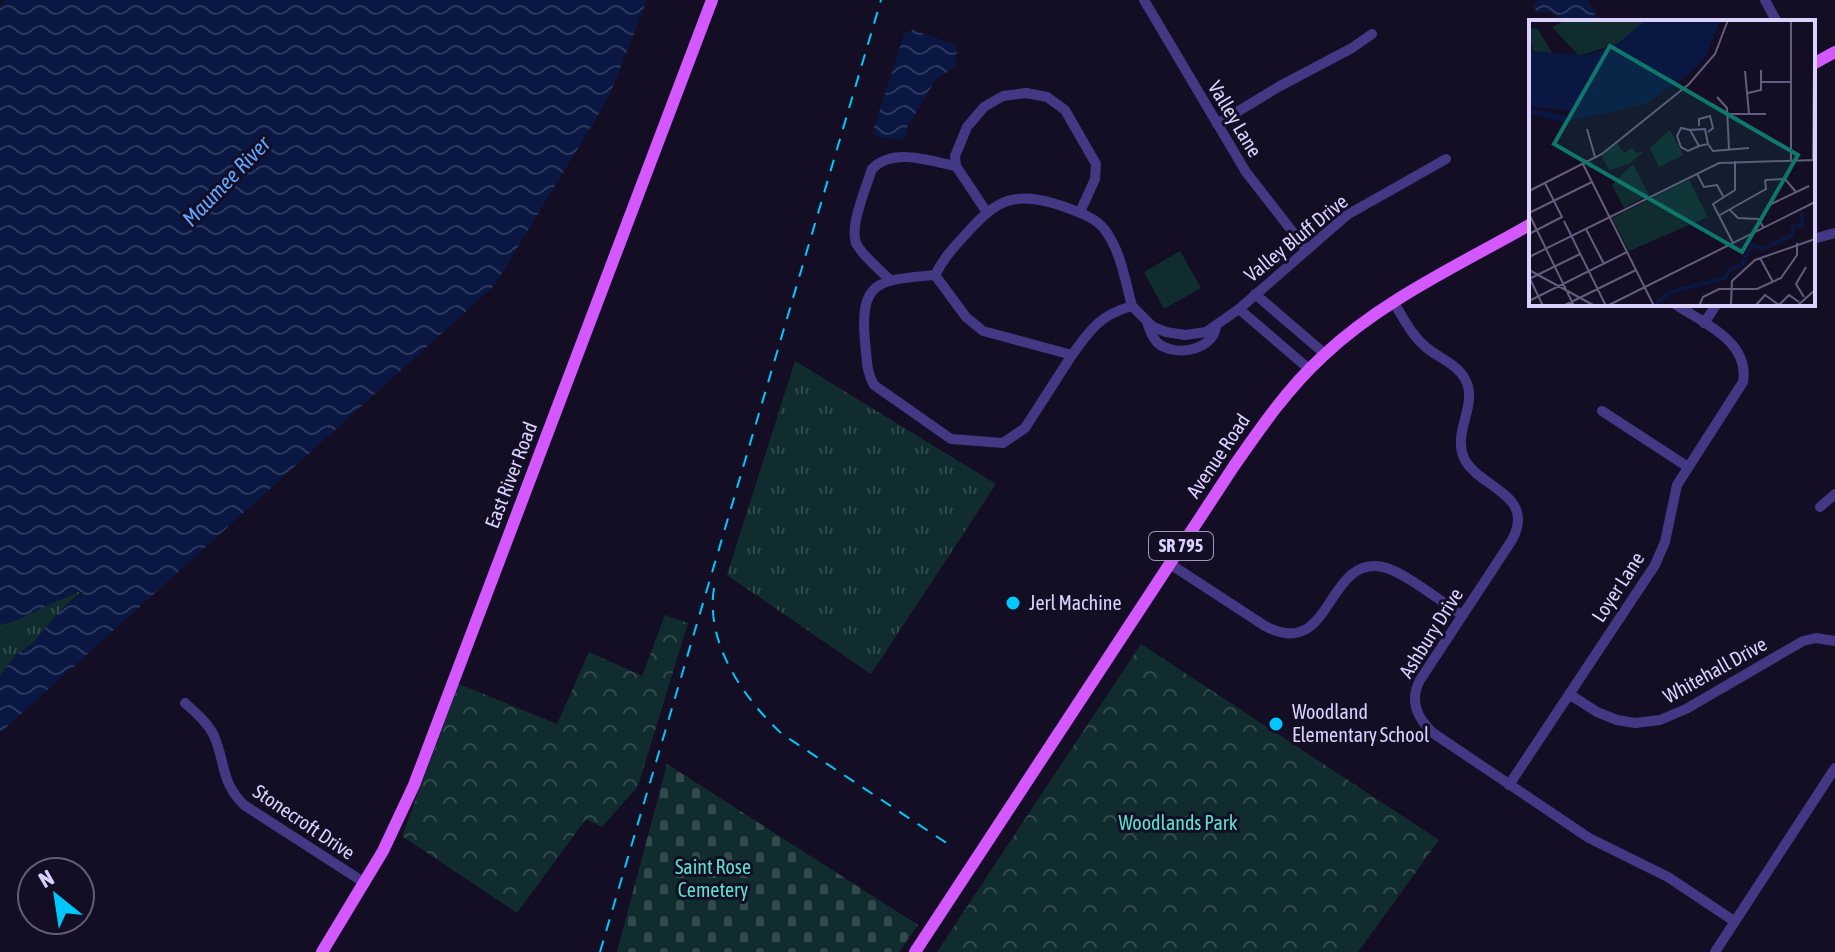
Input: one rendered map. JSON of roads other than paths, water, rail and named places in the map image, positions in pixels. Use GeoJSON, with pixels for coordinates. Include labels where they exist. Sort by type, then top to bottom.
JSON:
{"type":"FeatureCollection","features":[{"type":"Feature","properties":{"kind":"main road","name":"East River Road"},"geometry":{"type":"LineString","coordinates":[[322,952],[365,883],[414,785],[712,0]]}},
{"type":"Feature","properties":{"kind":"main road"},"geometry":{"type":"LineString","coordinates":[[1815,63],[1835,52]]}},
{"type":"Feature","properties":{"kind":"main road","name":"Avenue Road"},"geometry":{"type":"LineString","coordinates":[[915,952],[1261,427],[1309,369],[1394,303],[1529,225]]}},
{"type":"Feature","properties":{"kind":"street"},"geometry":{"type":"LineString","coordinates":[[1765,0],[1776,20]]}},
{"type":"Feature","properties":{"kind":"street","name":"Valley Lane"},"geometry":{"type":"LineString","coordinates":[[1147,1],[1260,192],[1306,249]]}},
{"type":"Feature","properties":{"kind":"street"},"geometry":{"type":"LineString","coordinates":[[1217,124],[1372,34]]}},
{"type":"Feature","properties":{"kind":"street"},"geometry":{"type":"LineString","coordinates":[[935,275],[942,261],[986,211],[956,166],[955,154],[967,127],[995,99],[1014,93],[1047,97],[1065,110],[1096,164],[1095,179],[1080,212]]}},
{"type":"Feature","properties":{"kind":"street"},"geometry":{"type":"LineString","coordinates":[[889,279],[858,248],[855,240],[856,222],[872,169],[892,156],[956,166]]}},
{"type":"Feature","properties":{"kind":"street","name":"Valley Bluff Drive"},"geometry":{"type":"LineString","coordinates":[[986,211],[1008,201],[1028,199],[1080,212],[1104,228],[1121,260],[1132,306],[1147,323],[1175,335],[1199,333],[1216,327],[1239,309],[1347,215],[1446,159]]}},
{"type":"Feature","properties":{"kind":"street"},"geometry":{"type":"LineString","coordinates":[[1815,238],[1835,233]]}},
{"type":"Feature","properties":{"kind":"street"},"geometry":{"type":"LineString","coordinates":[[935,275],[889,279],[874,290],[864,307],[870,380],[951,439],[1003,443],[1012,439],[1025,428],[1092,328],[1112,312],[1132,306]]}},
{"type":"Feature","properties":{"kind":"street"},"geometry":{"type":"LineString","coordinates":[[935,275],[966,317],[983,331],[1072,355]]}},
{"type":"Feature","properties":{"kind":"street"},"geometry":{"type":"LineString","coordinates":[[1255,294],[1325,354]]}},
{"type":"Feature","properties":{"kind":"street","name":"Ashbury Drive"},"geometry":{"type":"LineString","coordinates":[[1394,303],[1418,340],[1458,370],[1466,381],[1469,395],[1461,433],[1462,453],[1473,470],[1510,500],[1517,516],[1515,534],[1417,686],[1414,698],[1422,722],[1433,733],[1589,838],[1668,877],[1734,921]]}},
{"type":"Feature","properties":{"kind":"street","name":"Loyer Lane"},"geometry":{"type":"LineString","coordinates":[[1509,785],[1655,565],[1665,542],[1677,485],[1738,393],[1744,376],[1736,347],[1678,306]]}},
{"type":"Feature","properties":{"kind":"street"},"geometry":{"type":"LineString","coordinates":[[1704,323],[1716,306]]}},
{"type":"Feature","properties":{"kind":"street"},"geometry":{"type":"LineString","coordinates":[[1239,309],[1309,369]]}},
{"type":"Feature","properties":{"kind":"street"},"geometry":{"type":"LineString","coordinates":[[1602,411],[1688,467]]}},
{"type":"Feature","properties":{"kind":"street"},"geometry":{"type":"LineString","coordinates":[[1820,507],[1835,494]]}},
{"type":"Feature","properties":{"kind":"street"},"geometry":{"type":"LineString","coordinates":[[1170,564],[1265,626],[1282,633],[1297,633],[1310,627],[1347,577],[1368,566],[1392,569],[1462,615]]}},
{"type":"Feature","properties":{"kind":"street","name":"Whitehall Drive"},"geometry":{"type":"LineString","coordinates":[[1569,694],[1597,712],[1617,720],[1635,723],[1660,720],[1686,709],[1803,641],[1816,638],[1835,641]]}},
{"type":"Feature","properties":{"kind":"street","name":"Stonecroft Drive"},"geometry":{"type":"LineString","coordinates":[[185,703],[214,735],[224,778],[235,797],[365,883]]}},
{"type":"Feature","properties":{"kind":"street"},"geometry":{"type":"LineString","coordinates":[[1715,952],[1835,768]]}},
{"type":"Feature","properties":{"kind":"water","name":"Maumee River"},"geometry":{"type":"Polygon","coordinates":[[[5,0],[647,0],[609,97],[494,286],[0,733],[0,676],[17,653],[28,648],[62,609],[83,592],[76,592],[0,625],[0,6],[5,0]]]}},
{"type":"Feature","properties":{"kind":"water"},"geometry":{"type":"Polygon","coordinates":[[[1538,0],[1587,0],[1599,20],[1560,20],[1551,12],[1537,13],[1533,6],[1538,0]]]}},
{"type":"Feature","properties":{"kind":"water"},"geometry":{"type":"Polygon","coordinates":[[[913,30],[953,44],[957,50],[955,67],[936,79],[907,127],[904,140],[876,137],[874,128],[904,34],[913,30]]]}},
{"type":"Feature","properties":{"kind":"railway"},"geometry":{"type":"LineString","coordinates":[[600,952],[881,0]]}},
{"type":"Feature","properties":{"kind":"railway"},"geometry":{"type":"LineString","coordinates":[[714,588],[715,629],[722,649],[741,687],[768,720],[782,734],[948,844]]}},
{"type":"Feature","properties":{"kind":"place","name":"Jerl Machine"},"geometry":{"type":"Point","coordinates":[1013,603]}},
{"type":"Feature","properties":{"kind":"place","name":"Woodland Elementary School"},"geometry":{"type":"Point","coordinates":[1276,724]}},
{"type":"Feature","properties":{"kind":"park label","name":"Woodlands Park"},"geometry":{"type":"Point","coordinates":[1178,823]}},
{"type":"Feature","properties":{"kind":"park label","name":"Saint Rose Cemetery"},"geometry":{"type":"Point","coordinates":[713,878]}}]}
